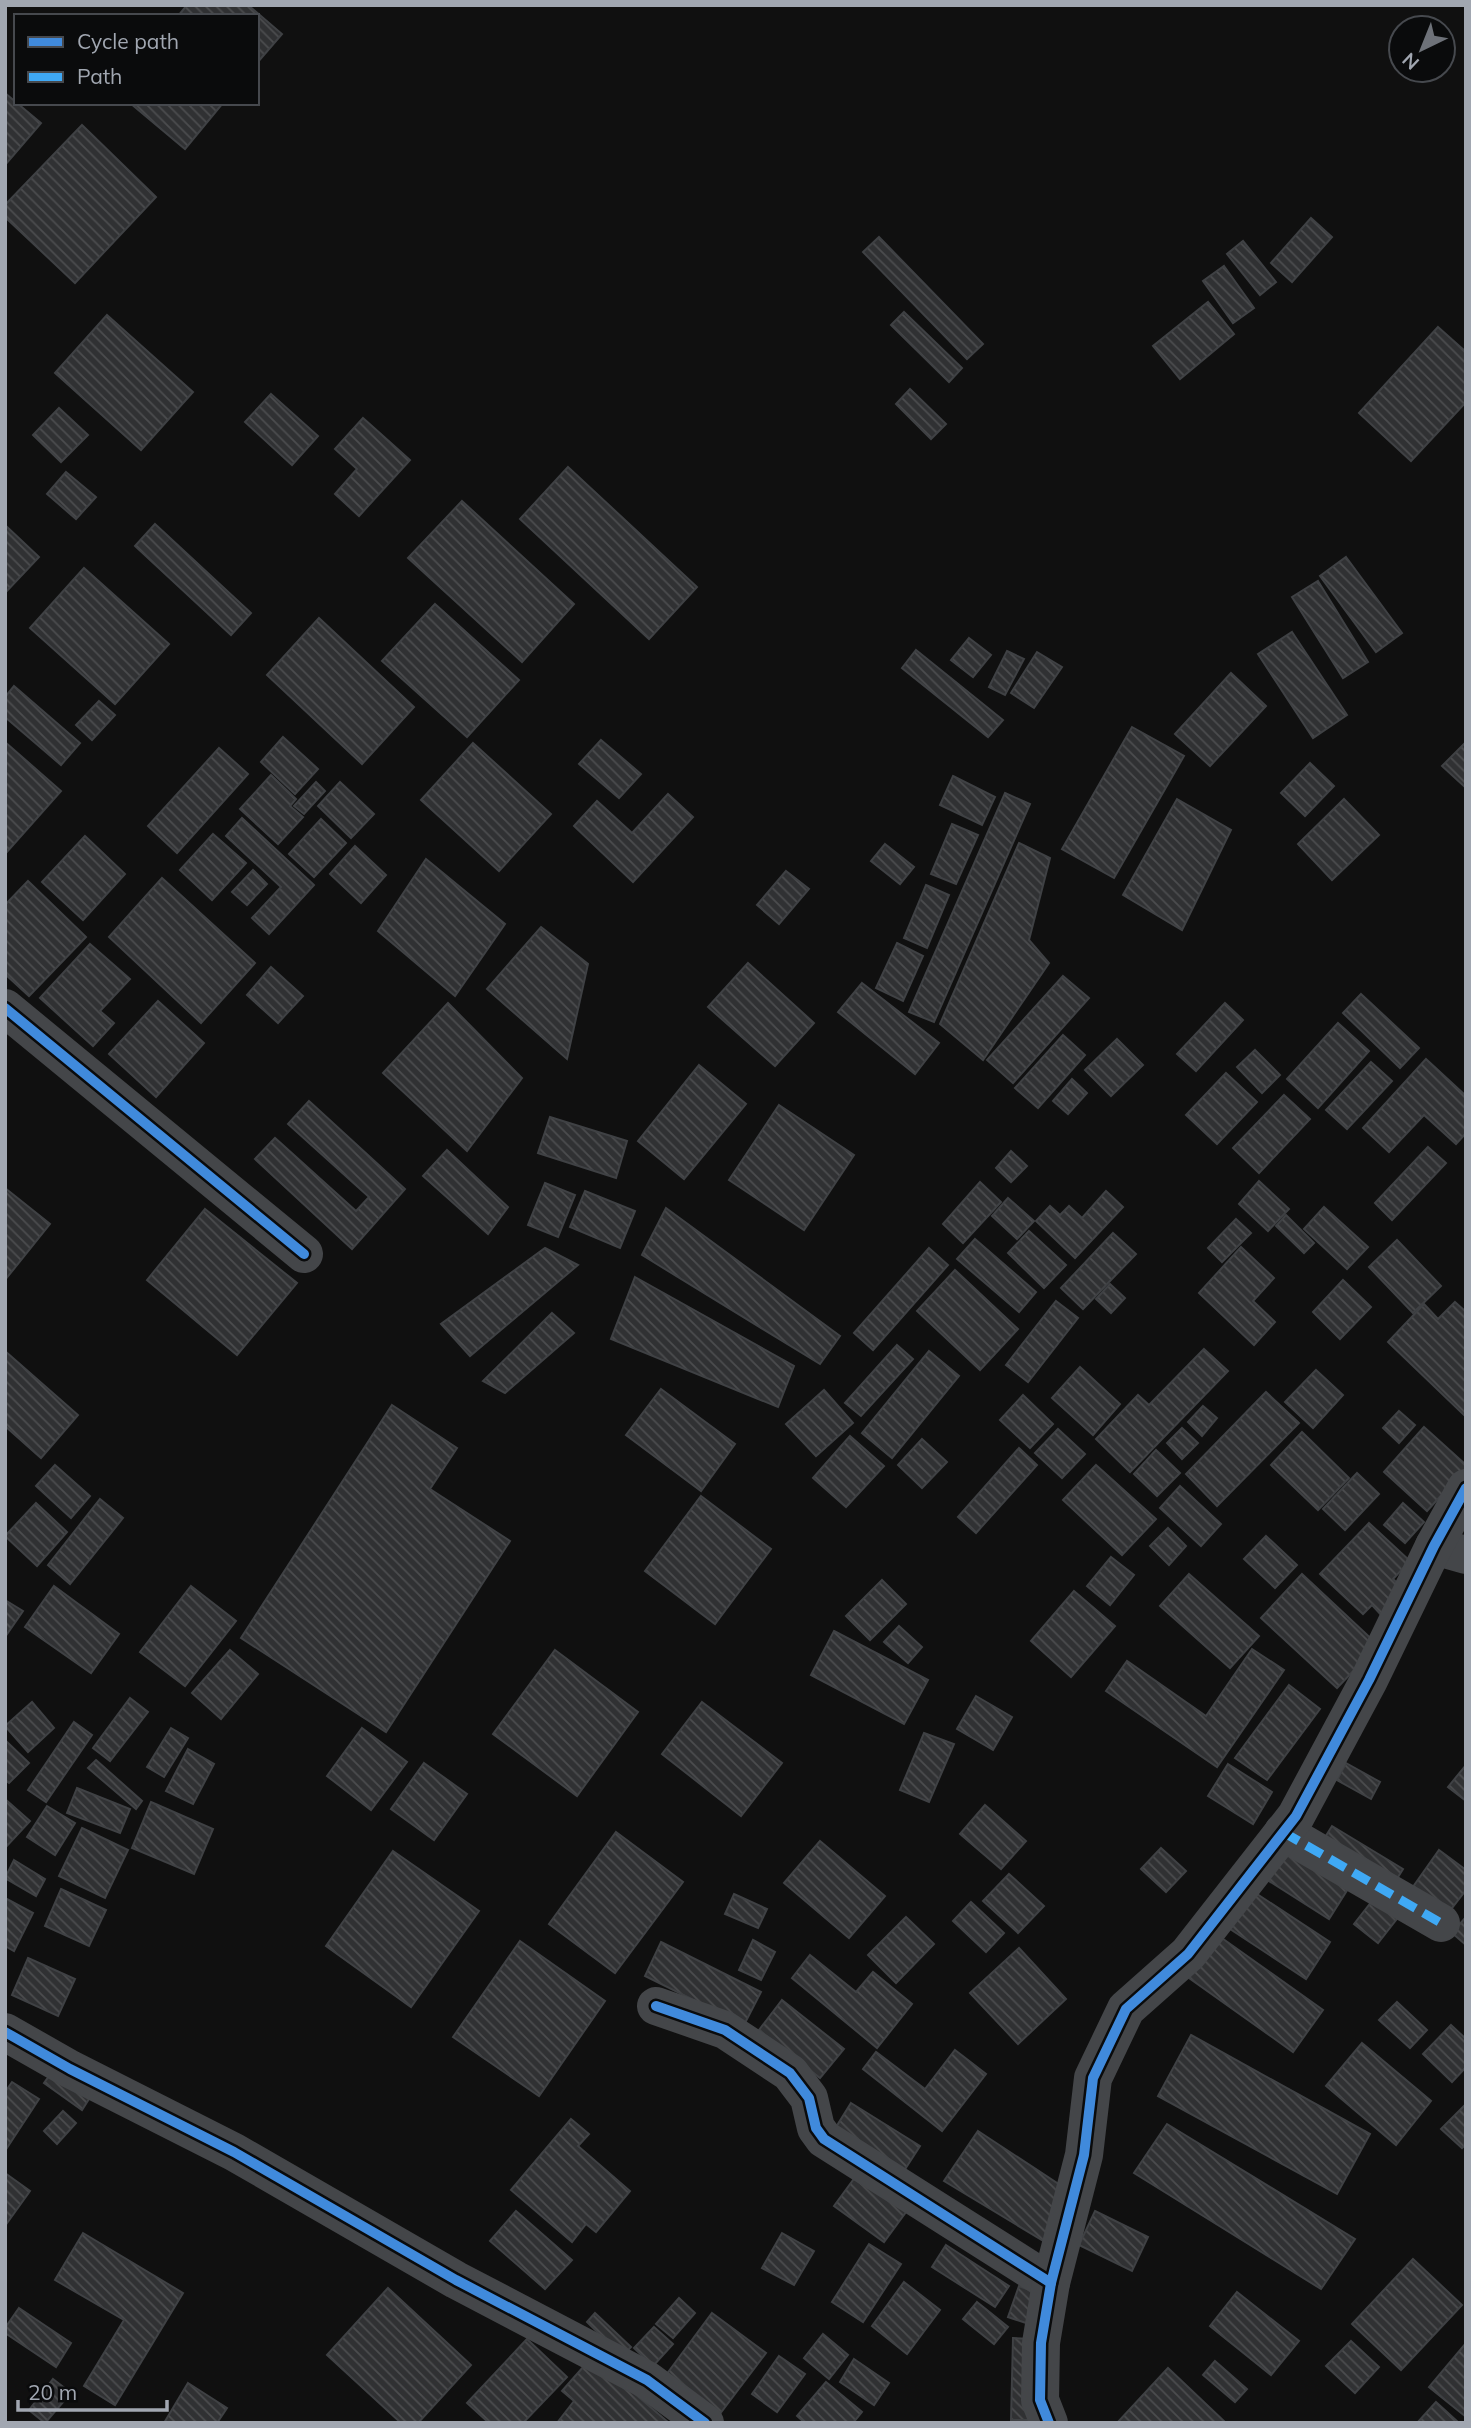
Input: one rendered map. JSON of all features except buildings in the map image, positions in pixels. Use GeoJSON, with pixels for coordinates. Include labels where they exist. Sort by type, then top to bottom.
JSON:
{"type":"FeatureCollection","features":[{"type":"Feature","properties":{"kind":"street"},"geometry":{"type":"LineString","coordinates":[[5,1008],[304,1254]]}},
{"type":"Feature","properties":{"kind":"street"},"geometry":{"type":"LineString","coordinates":[[1049,2423],[1040,2400],[1041,2343],[1051,2284],[1084,2155],[1093,2078],[1126,2009],[1188,1954],[1296,1815],[1369,1680],[1450,1551],[1466,1488]]}},
{"type":"Feature","properties":{"kind":"street"},"geometry":{"type":"LineString","coordinates":[[1283,1832],[1441,1923]]}},
{"type":"Feature","properties":{"kind":"street"},"geometry":{"type":"LineString","coordinates":[[656,2006],[725,2030],[790,2073],[809,2098],[816,2128],[824,2139],[1051,2284]]}},
{"type":"Feature","properties":{"kind":"street"},"geometry":{"type":"LineString","coordinates":[[5,2032],[69,2069],[234,2152],[456,2280],[647,2379],[705,2423]]}},
{"type":"Feature","properties":{"kind":"marked path"},"geometry":{"type":"LineString","coordinates":[[1283,1832],[1441,1923]]}},
{"type":"Feature","properties":{"kind":"cycle path"},"geometry":{"type":"LineString","coordinates":[[5,1008],[304,1254]]}},
{"type":"Feature","properties":{"kind":"cycle path"},"geometry":{"type":"LineString","coordinates":[[1049,2423],[1040,2400],[1041,2343],[1051,2283],[1084,2155],[1093,2078],[1126,2009],[1188,1954],[1296,1816],[1369,1680],[1434,1546],[1466,1488]]}},
{"type":"Feature","properties":{"kind":"cycle path"},"geometry":{"type":"LineString","coordinates":[[656,2006],[725,2030],[790,2073],[809,2098],[816,2128],[824,2139],[1051,2283]]}},
{"type":"Feature","properties":{"kind":"cycle path"},"geometry":{"type":"LineString","coordinates":[[5,2032],[70,2069],[234,2152],[456,2280],[647,2380],[705,2423]]}}]}
